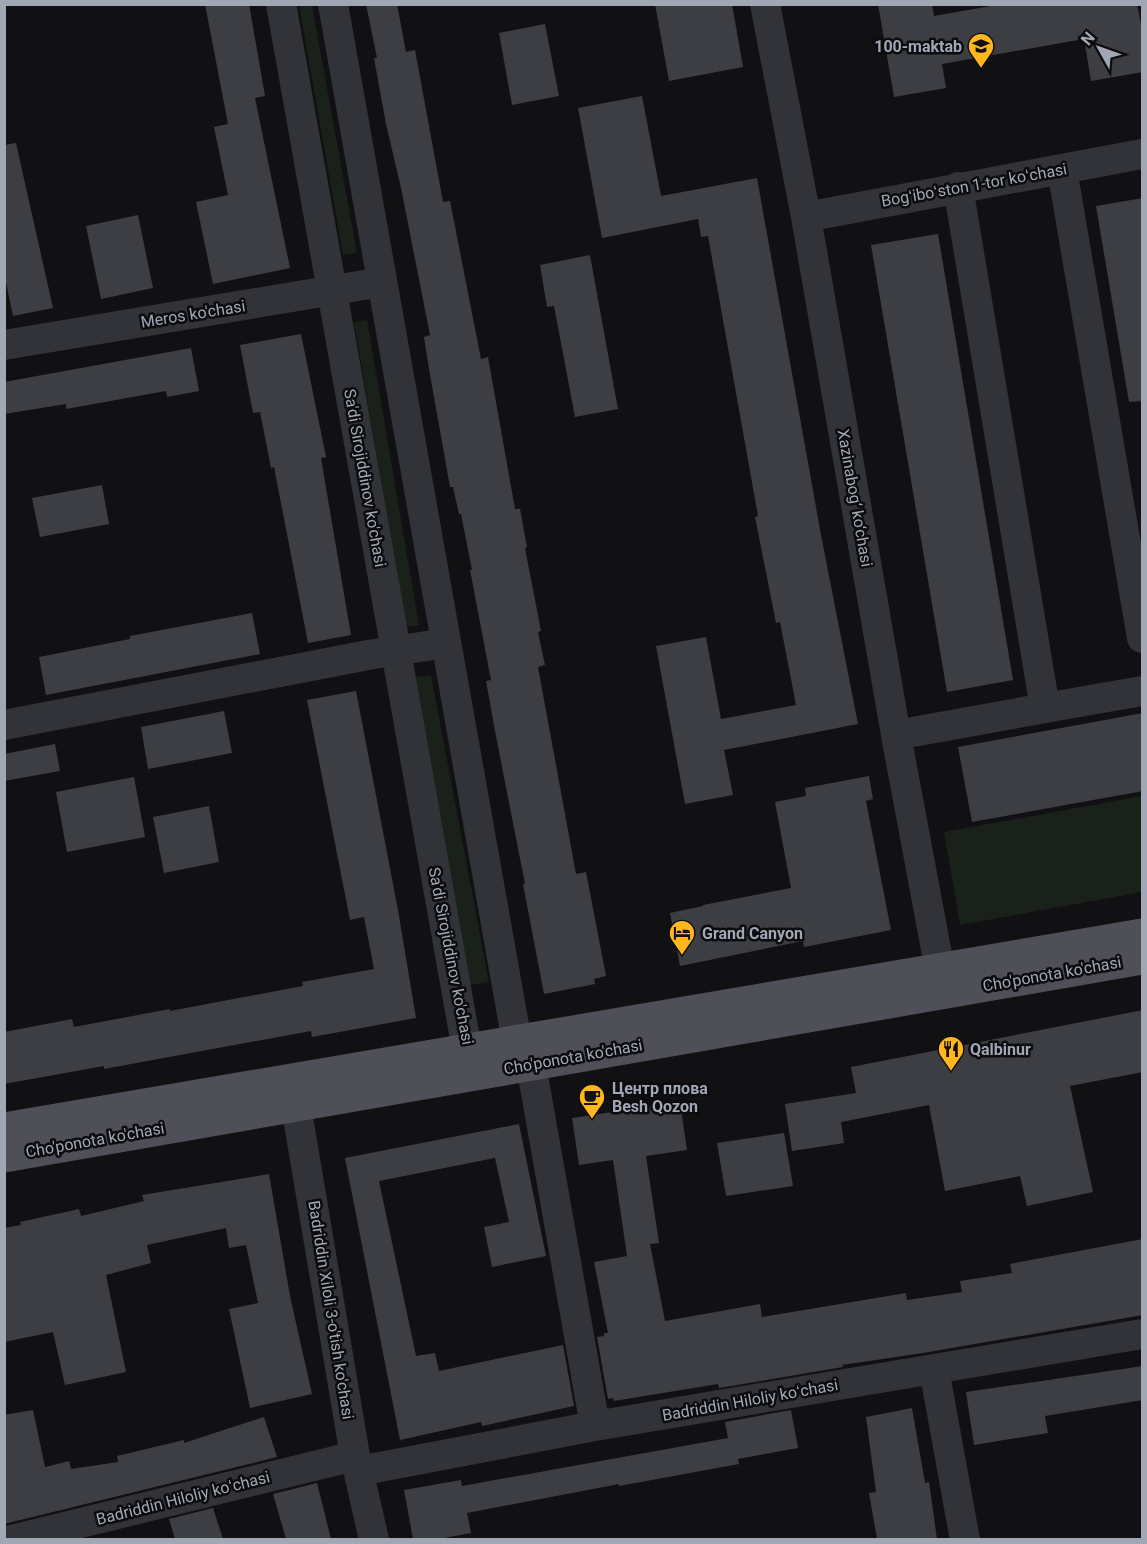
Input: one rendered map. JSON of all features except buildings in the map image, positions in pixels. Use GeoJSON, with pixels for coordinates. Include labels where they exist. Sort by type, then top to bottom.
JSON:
{"type":"FeatureCollection","features":[{"type":"Feature","properties":{"kind":"main road","name":"Cho'ponota ko'chasi"},"geometry":{"type":"LineString","coordinates":[[942,981],[1143,935]]}},
{"type":"Feature","properties":{"kind":"main road","name":"Cho'ponota ko'chasi"},"geometry":{"type":"LineString","coordinates":[[4,1156],[294,1093],[467,1050],[525,1049],[942,981],[1143,958]]}},
{"type":"Feature","properties":{"kind":"main road","name":"Cho'ponota ko'chasi"},"geometry":{"type":"LineString","coordinates":[[4,1129],[496,1070],[525,1049]]}},
{"type":"Feature","properties":{"kind":"street","name":"Sa'di Sirojiddinov ko'chasi"},"geometry":{"type":"LineString","coordinates":[[281,4],[467,1050],[496,1070]]}},
{"type":"Feature","properties":{"kind":"street"},"geometry":{"type":"LineString","coordinates":[[333,4],[446,643],[595,1426]]}},
{"type":"Feature","properties":{"kind":"street","name":"Xazinabog‘ ko‘chasi"},"geometry":{"type":"LineString","coordinates":[[765,4],[806,217],[896,735],[942,981]]}},
{"type":"Feature","properties":{"kind":"street","name":"Bogʻiboʻston 1-tor koʻchasi"},"geometry":{"type":"LineString","coordinates":[[806,217],[1143,154]]}},
{"type":"Feature","properties":{"kind":"street"},"geometry":{"type":"LineString","coordinates":[[1062,169],[1143,638]]}},
{"type":"Feature","properties":{"kind":"street"},"geometry":{"type":"LineString","coordinates":[[958,187],[1045,708]]}},
{"type":"Feature","properties":{"kind":"street","name":"Meros ko'chasi"},"geometry":{"type":"LineString","coordinates":[[4,345],[382,282]]}},
{"type":"Feature","properties":{"kind":"street"},"geometry":{"type":"LineString","coordinates":[[4,725],[446,643]]}},
{"type":"Feature","properties":{"kind":"street"},"geometry":{"type":"LineString","coordinates":[[896,735],[1143,691]]}},
{"type":"Feature","properties":{"kind":"street","name":"Badriddin Xiloli 3-o'tish ko'chasi"},"geometry":{"type":"LineString","coordinates":[[294,1093],[357,1464],[374,1539]]}},
{"type":"Feature","properties":{"kind":"street","name":"Badriddin Hiloliy koʻchasi"},"geometry":{"type":"LineString","coordinates":[[10,1539],[357,1464],[1143,1334]]}},
{"type":"Feature","properties":{"kind":"street"},"geometry":{"type":"LineString","coordinates":[[934,1369],[965,1539]]}},
{"type":"Feature","properties":{"kind":"shaded area"},"geometry":{"type":"Polygon","coordinates":[[[299,5],[312,5],[357,253],[343,255],[299,5]]]}},
{"type":"Feature","properties":{"kind":"shaded area"},"geometry":{"type":"Polygon","coordinates":[[[367,320],[419,625],[406,627],[354,322],[367,320]]]}},
{"type":"Feature","properties":{"kind":"shaded area"},"geometry":{"type":"Polygon","coordinates":[[[431,675],[489,982],[470,985],[416,677],[431,675]]]}},
{"type":"Feature","properties":{"kind":"shaded area"},"geometry":{"type":"Polygon","coordinates":[[[1142,796],[1142,892],[960,925],[944,832],[1142,796]]]}},
{"type":"Feature","properties":{"kind":"place","name":"100-maktab"},"geometry":{"type":"Point","coordinates":[981,69]}},
{"type":"Feature","properties":{"kind":"place","name":"Grand Canyon"},"geometry":{"type":"Point","coordinates":[682,956]}},
{"type":"Feature","properties":{"kind":"place","name":"Qalbinur"},"geometry":{"type":"Point","coordinates":[951,1072]}},
{"type":"Feature","properties":{"kind":"place","name":"Центр плова Besh Qozon"},"geometry":{"type":"Point","coordinates":[592,1120]}}]}
